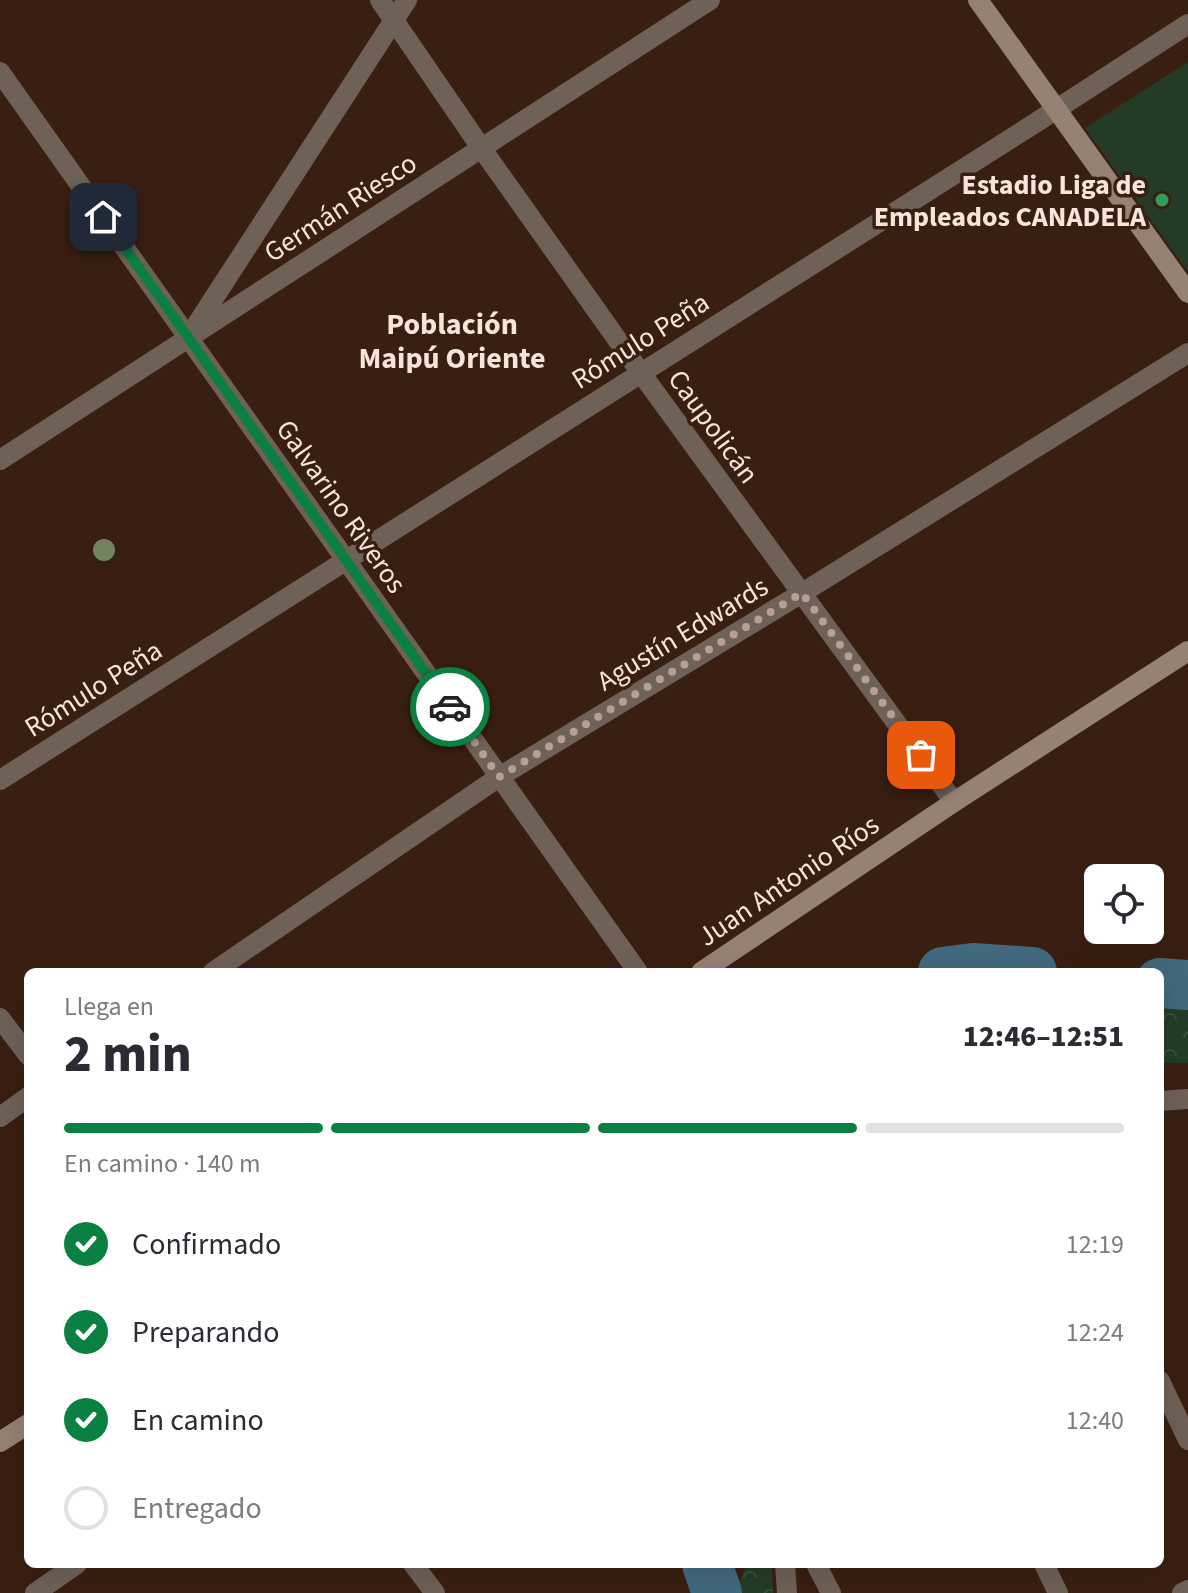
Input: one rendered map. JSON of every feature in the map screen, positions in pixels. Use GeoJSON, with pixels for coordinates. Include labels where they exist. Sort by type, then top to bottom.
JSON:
{"type":"FeatureCollection","features":[{"type":"Feature","properties":{"kind":"main road"},"geometry":{"type":"LineString","coordinates":[[978,0],[1188,293]]}},
{"type":"Feature","properties":{"kind":"main road","name":"Juan Antonio Ríos"},"geometry":{"type":"LineString","coordinates":[[707,968],[954,802],[1188,651]]}},
{"type":"Feature","properties":{"kind":"main road"},"geometry":{"type":"LineString","coordinates":[[0,1442],[24,1427]]}},
{"type":"Feature","properties":{"kind":"street","name":"Caupolicán"},"geometry":{"type":"LineString","coordinates":[[380,0],[641,373],[954,802]]}},
{"type":"Feature","properties":{"kind":"street"},"geometry":{"type":"LineString","coordinates":[[188,338],[407,0]]}},
{"type":"Feature","properties":{"kind":"street","name":"Germán Riesco"},"geometry":{"type":"LineString","coordinates":[[0,460],[710,0]]}},
{"type":"Feature","properties":{"kind":"street","name":"Rómulo Peña"},"geometry":{"type":"LineString","coordinates":[[0,780],[1188,24]]}},
{"type":"Feature","properties":{"kind":"street","name":"Galvarino Riveros"},"geometry":{"type":"LineString","coordinates":[[0,72],[635,968]]}},
{"type":"Feature","properties":{"kind":"street","name":"Agustín Edwards"},"geometry":{"type":"LineString","coordinates":[[219,968],[499,777],[1188,353]]}},
{"type":"Feature","properties":{"kind":"street"},"geometry":{"type":"LineString","coordinates":[[0,1018],[24,1050]]}},
{"type":"Feature","properties":{"kind":"street"},"geometry":{"type":"LineString","coordinates":[[1164,1101],[1188,1099]]}},
{"type":"Feature","properties":{"kind":"street"},"geometry":{"type":"LineString","coordinates":[[0,1117],[24,1100]]}},
{"type":"Feature","properties":{"kind":"street"},"geometry":{"type":"LineString","coordinates":[[1164,1389],[1188,1440]]}},
{"type":"Feature","properties":{"kind":"street"},"geometry":{"type":"LineString","coordinates":[[35,1593],[71,1568]]}},
{"type":"Feature","properties":{"kind":"street"},"geometry":{"type":"LineString","coordinates":[[416,1568],[435,1593]]}},
{"type":"Feature","properties":{"kind":"street"},"geometry":{"type":"LineString","coordinates":[[785,1568],[787,1593]]}},
{"type":"Feature","properties":{"kind":"street"},"geometry":{"type":"LineString","coordinates":[[818,1568],[831,1593]]}},
{"type":"Feature","properties":{"kind":"street"},"geometry":{"type":"LineString","coordinates":[[1046,1568],[1058,1593]]}},
{"type":"Feature","properties":{"kind":"street"},"geometry":{"type":"LineString","coordinates":[[1182,1593],[1188,1590]]}},
{"type":"Feature","properties":{"kind":"green space","name":"Estadio Liga de Empleados CANADELA"},"geometry":{"type":"Polygon","coordinates":[[[1188,62],[1188,272],[1085,128],[1188,62]]]}},
{"type":"Feature","properties":{"kind":"green space"},"geometry":{"type":"Polygon","coordinates":[[[1164,988],[1188,997],[1188,1063],[1164,1063],[1164,988]]]}},
{"type":"Feature","properties":{"kind":"green space"},"geometry":{"type":"Polygon","coordinates":[[[745,1568],[772,1568],[773,1593],[736,1593],[745,1568]]]}},
{"type":"Feature","properties":{"kind":"waterway"},"geometry":{"type":"LineString","coordinates":[[1164,983],[1188,985]]}},
{"type":"Feature","properties":{"kind":"waterway"},"geometry":{"type":"LineString","coordinates":[[708,1568],[717,1593]]}},
{"type":"Feature","properties":{"kind":"way so far"},"geometry":{"type":"LineString","coordinates":[[450,707],[499,777],[802,593],[921,755]]}},
{"type":"Feature","properties":{"kind":"place","name":"Estadio Liga de Empleados CANADELA"},"geometry":{"type":"Point","coordinates":[1162,200]}},
{"type":"Feature","properties":{"kind":"district","name":"Población Maipú Oriente"},"geometry":{"type":"Point","coordinates":[452,341]}},
{"type":"Feature","properties":{"kind":"route"},"geometry":{"type":"LineString","coordinates":[[103,217],[450,707]]}}]}
